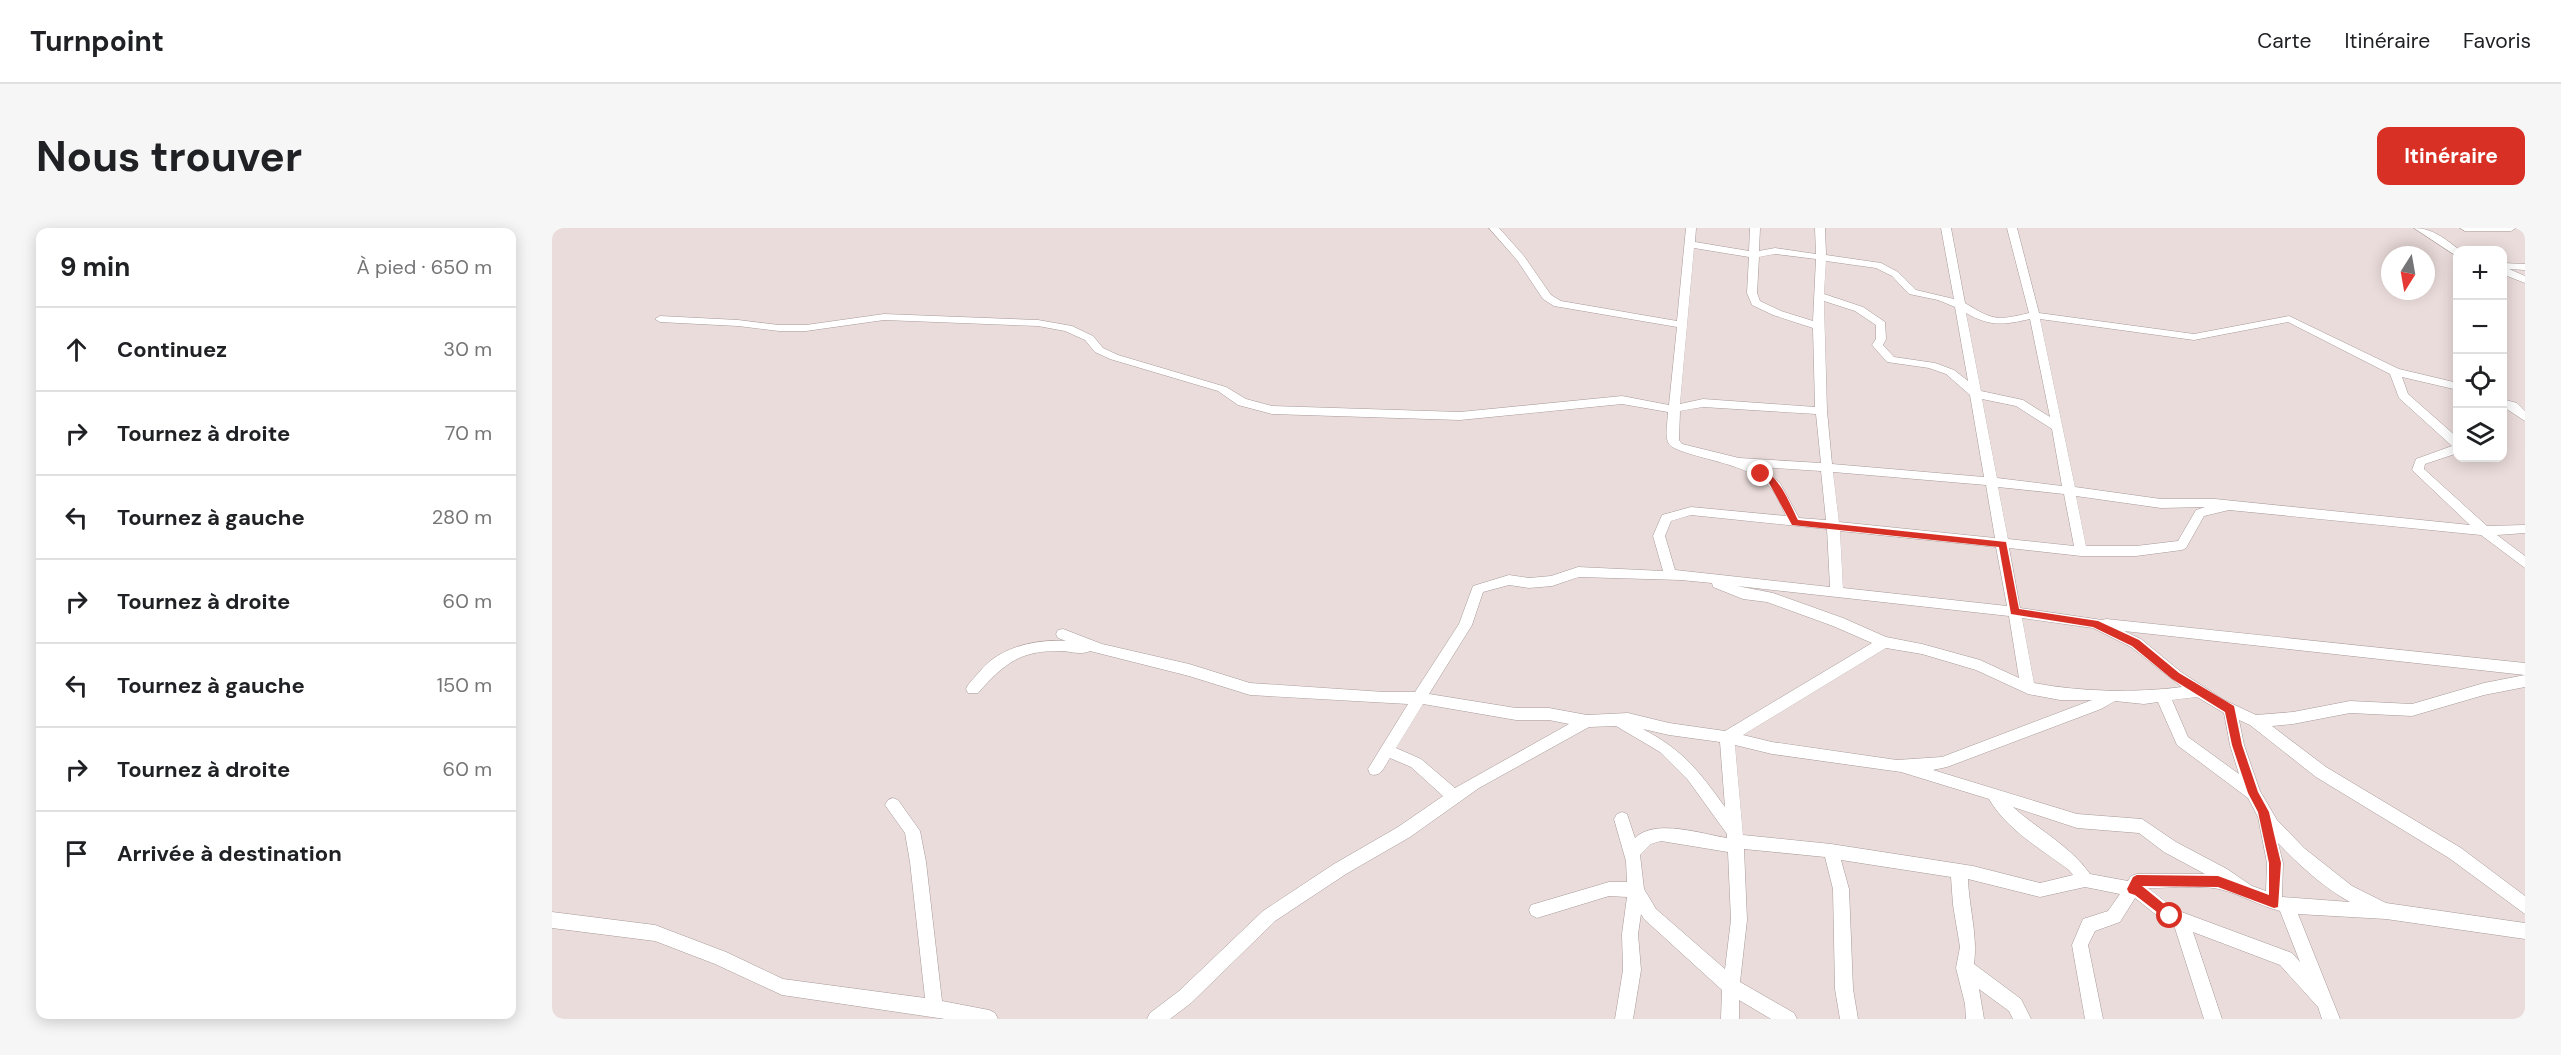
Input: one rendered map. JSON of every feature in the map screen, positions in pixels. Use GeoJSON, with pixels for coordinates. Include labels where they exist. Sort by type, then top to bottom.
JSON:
{"type":"FeatureCollection","features":[{"type":"Feature","properties":{"kind":"street"},"geometry":{"type":"LineString","coordinates":[[1494,228],[1521,258],[1547,297],[1558,304],[1681,325]]}},
{"type":"Feature","properties":{"kind":"street"},"geometry":{"type":"LineString","coordinates":[[1691,228],[1689,276],[1681,325],[1674,409],[1675,444],[1735,462],[1772,481],[1796,523]]}},
{"type":"Feature","properties":{"kind":"street"},"geometry":{"type":"LineString","coordinates":[[1755,228],[1752,292],[1756,303],[1776,313],[1818,326]]}},
{"type":"Feature","properties":{"kind":"street"},"geometry":{"type":"LineString","coordinates":[[1820,228],[1818,326],[1821,411],[1833,525],[1837,591]]}},
{"type":"Feature","properties":{"kind":"street"},"geometry":{"type":"LineString","coordinates":[[1946,228],[2028,688]]}},
{"type":"Feature","properties":{"kind":"street"},"geometry":{"type":"LineString","coordinates":[[2012,228],[2034,315],[2081,551]]}},
{"type":"Feature","properties":{"kind":"street"},"geometry":{"type":"LineString","coordinates":[[2419,228],[2453,251]]}},
{"type":"Feature","properties":{"kind":"street"},"geometry":{"type":"LineString","coordinates":[[2465,228],[2511,228]]}},
{"type":"Feature","properties":{"kind":"street"},"geometry":{"type":"LineString","coordinates":[[2516,228],[2525,228]]}},
{"type":"Feature","properties":{"kind":"street"},"geometry":{"type":"LineString","coordinates":[[1689,244],[1754,255],[1775,250],[1878,265],[1895,273],[1913,292],[1941,297],[1986,320],[2004,322],[2034,315],[2194,337],[2289,319],[2395,372],[2453,386]]}},
{"type":"Feature","properties":{"kind":"street"},"geometry":{"type":"LineString","coordinates":[[2507,266],[2525,267]]}},
{"type":"Feature","properties":{"kind":"street"},"geometry":{"type":"LineString","coordinates":[[2507,272],[2525,280]]}},
{"type":"Feature","properties":{"kind":"street"},"geometry":{"type":"LineString","coordinates":[[1819,296],[1859,309],[1881,324],[1881,339],[1878,345],[1891,360],[1932,365],[1950,372],[1976,394],[2019,404],[2057,427]]}},
{"type":"Feature","properties":{"kind":"street"},"geometry":{"type":"LineString","coordinates":[[660,320],[738,323],[778,328],[806,328],[884,316],[1038,323],[1068,328],[1089,338],[1099,350],[1114,357],[1222,389],[1242,402],[1272,410],[1357,415],[1460,416],[1622,400],[1674,409],[1703,403],[1821,411]]}},
{"type":"Feature","properties":{"kind":"street"},"geometry":{"type":"LineString","coordinates":[[2395,372],[2403,396],[2453,442]]}},
{"type":"Feature","properties":{"kind":"street"},"geometry":{"type":"LineString","coordinates":[[2507,404],[2525,417]]}},
{"type":"Feature","properties":{"kind":"street"},"geometry":{"type":"LineString","coordinates":[[2453,451],[2420,462],[2418,470],[2484,531],[2525,563]]}},
{"type":"Feature","properties":{"kind":"street"},"geometry":{"type":"LineString","coordinates":[[1735,462],[1826,466],[1992,480],[2173,504],[2214,502],[2229,506],[2484,531],[2525,529]]}},
{"type":"Feature","properties":{"kind":"street"},"geometry":{"type":"LineString","coordinates":[[1670,574],[1659,536],[1666,518],[1677,513],[1691,511],[2003,544],[2081,551],[2136,551],[2182,544],[2200,513],[2229,506]]}},
{"type":"Feature","properties":{"kind":"street"},"geometry":{"type":"LineString","coordinates":[[1375,769],[1465,625],[1478,589],[1509,580],[1529,583],[1552,581],[1578,572],[1639,576],[1670,574],[1837,591],[2095,623],[2525,669]]}},
{"type":"Feature","properties":{"kind":"street"},"geometry":{"type":"LineString","coordinates":[[1670,574],[1718,584],[1743,594],[1768,597],[1838,622],[1884,642],[1922,649],[1980,666],[2028,688],[2060,694],[2144,698],[2199,691]]}},
{"type":"Feature","properties":{"kind":"street"},"geometry":{"type":"LineString","coordinates":[[2095,623],[2136,643],[2176,676],[2230,709],[2255,721],[2321,772],[2455,854],[2525,906]]}},
{"type":"Feature","properties":{"kind":"street"},"geometry":{"type":"LineString","coordinates":[[1064,634],[1100,649]]}},
{"type":"Feature","properties":{"kind":"street"},"geometry":{"type":"LineString","coordinates":[[1727,737],[1884,642]]}},
{"type":"Feature","properties":{"kind":"street"},"geometry":{"type":"LineString","coordinates":[[973,689],[997,663],[1024,651],[1051,644],[1100,649],[1189,670],[1250,689],[1384,699],[1419,698],[1516,714],[1549,714],[1587,720],[1629,719],[1669,729],[1727,737],[1772,748],[1897,766],[2077,821],[2142,826],[2170,847],[2221,874],[2246,891]]}},
{"type":"Feature","properties":{"kind":"street"},"geometry":{"type":"LineString","coordinates":[[2255,721],[2293,718],[2350,707],[2412,710],[2484,689],[2525,681]]}},
{"type":"Feature","properties":{"kind":"street"},"geometry":{"type":"LineString","coordinates":[[1897,766],[1942,763],[2096,705],[2113,695]]}},
{"type":"Feature","properties":{"kind":"street"},"geometry":{"type":"LineString","coordinates":[[2163,697],[2182,741],[2249,790]]}},
{"type":"Feature","properties":{"kind":"street"},"geometry":{"type":"LineString","coordinates":[[2230,709],[2249,790],[2271,825],[2298,853],[2346,891],[2386,911]]}},
{"type":"Feature","properties":{"kind":"street"},"geometry":{"type":"LineString","coordinates":[[1156,1019],[1201,982],[1269,916],[1508,763],[1587,720]]}},
{"type":"Feature","properties":{"kind":"street"},"geometry":{"type":"LineString","coordinates":[[1604,720],[1626,725],[1665,748],[1693,775],[1736,840]]}},
{"type":"Feature","properties":{"kind":"street"},"geometry":{"type":"LineString","coordinates":[[1727,737],[1736,840],[1739,920],[1731,986],[1730,1019]]}},
{"type":"Feature","properties":{"kind":"street"},"geometry":{"type":"LineString","coordinates":[[1386,750],[1416,763],[1455,797]]}},
{"type":"Feature","properties":{"kind":"street"},"geometry":{"type":"LineString","coordinates":[[1994,794],[2002,807],[2026,829],[2075,864],[2085,880]]}},
{"type":"Feature","properties":{"kind":"street"},"geometry":{"type":"LineString","coordinates":[[893,805],[912,831],[918,862],[935,1009]]}},
{"type":"Feature","properties":{"kind":"street"},"geometry":{"type":"LineString","coordinates":[[2264,812],[2275,863],[2280,905],[2331,1019]]}},
{"type":"Feature","properties":{"kind":"street"},"geometry":{"type":"LineString","coordinates":[[1622,819],[1632,852],[1636,890],[1630,934],[1632,970],[1624,1019]]}},
{"type":"Feature","properties":{"kind":"street"},"geometry":{"type":"LineString","coordinates":[[1632,852],[1646,838],[1661,834],[1831,851],[1959,871],[2040,890],[2085,880],[2138,890],[2170,916],[2286,959],[2323,1001]]}},
{"type":"Feature","properties":{"kind":"street"},"geometry":{"type":"LineString","coordinates":[[1831,851],[1841,889],[1844,989],[1849,1019]]}},
{"type":"Feature","properties":{"kind":"street"},"geometry":{"type":"LineString","coordinates":[[1959,871],[1961,905],[1968,946],[1965,968],[1974,1004],[1975,1019]]}},
{"type":"Feature","properties":{"kind":"street"},"geometry":{"type":"LineString","coordinates":[[2094,1019],[2080,945],[2090,925],[2114,917],[2137,881],[2218,881],[2280,905],[2386,911],[2525,931]]}},
{"type":"Feature","properties":{"kind":"street"},"geometry":{"type":"LineString","coordinates":[[1536,910],[1609,889],[1636,890]]}},
{"type":"Feature","properties":{"kind":"street"},"geometry":{"type":"LineString","coordinates":[[1636,890],[1650,914],[1731,986],[1788,1019]]}},
{"type":"Feature","properties":{"kind":"street"},"geometry":{"type":"LineString","coordinates":[[552,920],[655,933],[720,958],[783,987],[989,1019]]}},
{"type":"Feature","properties":{"kind":"street"},"geometry":{"type":"LineString","coordinates":[[2181,920],[2213,1019]]}},
{"type":"Feature","properties":{"kind":"street"},"geometry":{"type":"LineString","coordinates":[[1965,968],[2015,1005],[2022,1019]]}},
{"type":"Feature","properties":{"kind":"route"},"geometry":{"type":"LineString","coordinates":[[1761,474],[1772,481],[1796,523],[2003,544],[2015,612],[2095,623],[2136,643],[2176,676],[2230,709],[2237,745],[2253,793],[2264,812],[2269,834],[2275,863],[2274,903],[2218,881],[2137,881],[2133,889],[2138,890],[2170,916]]}}]}
